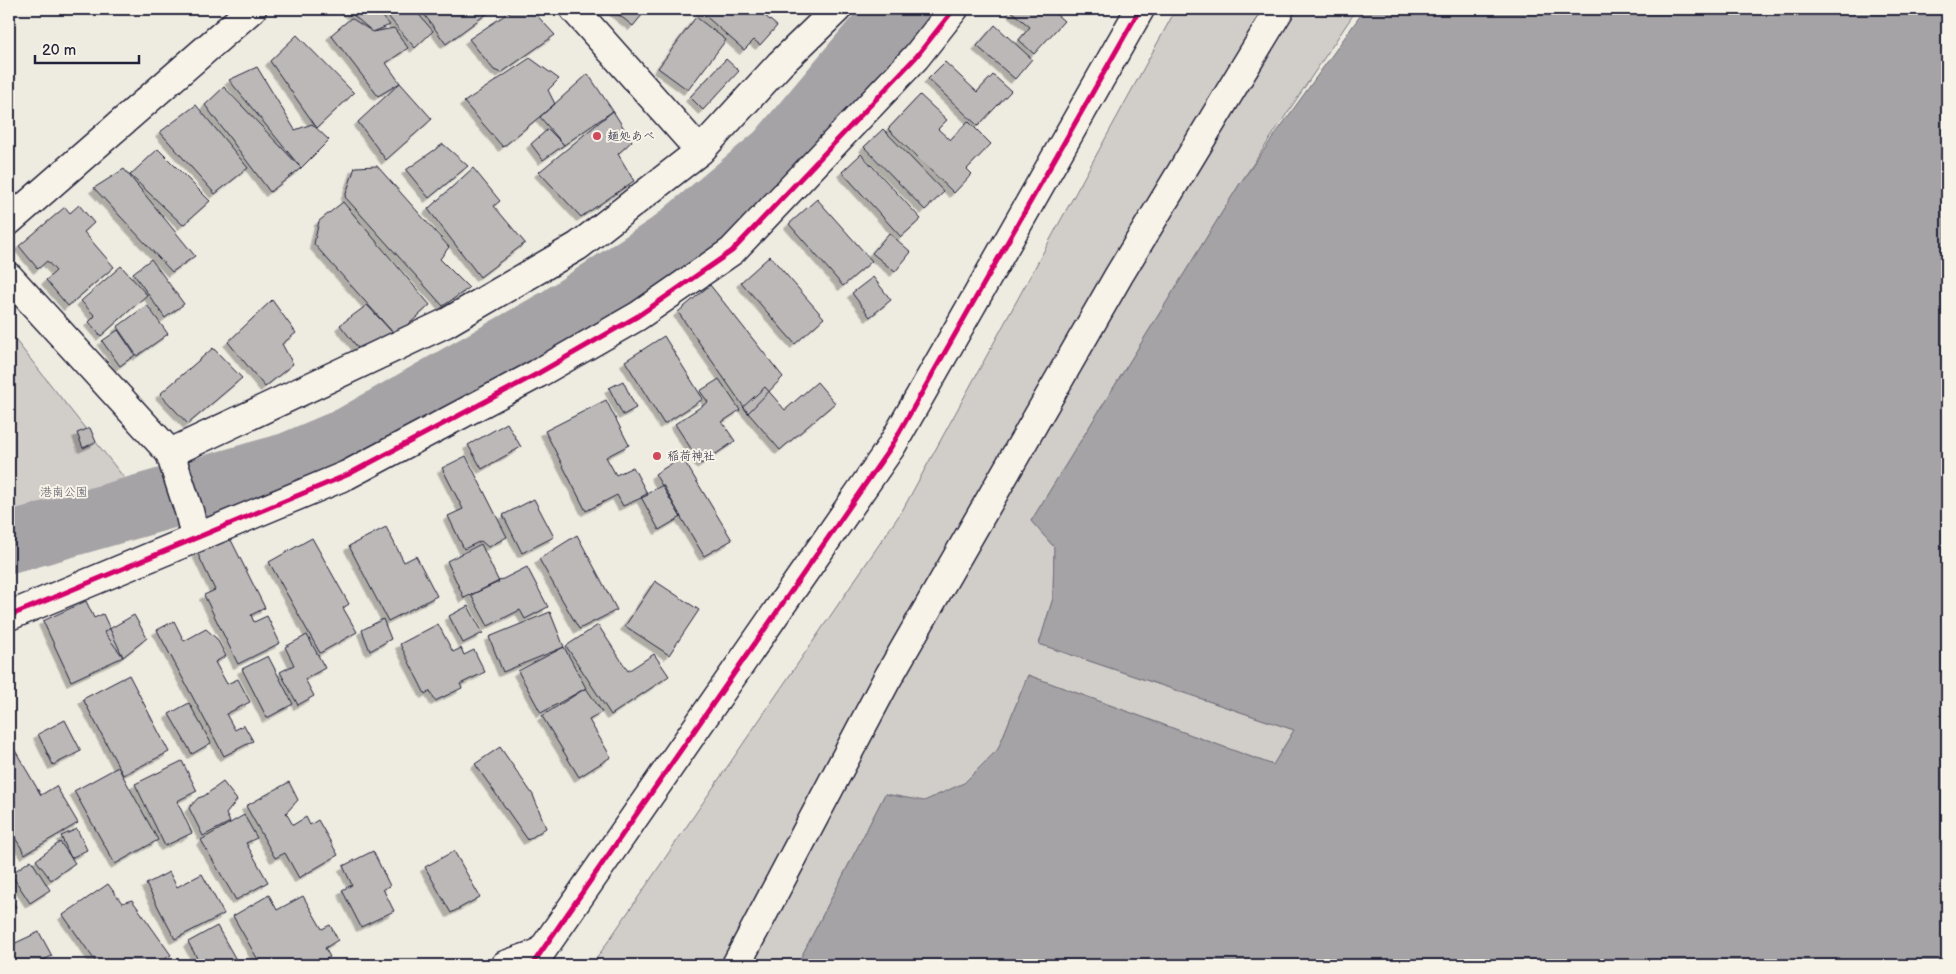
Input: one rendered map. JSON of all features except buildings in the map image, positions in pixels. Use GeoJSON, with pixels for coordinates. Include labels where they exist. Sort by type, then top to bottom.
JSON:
{"type":"FeatureCollection","features":[{"type":"Feature","properties":{"kind":"street"},"geometry":{"type":"LineString","coordinates":[[9,222],[252,9]]}},
{"type":"Feature","properties":{"kind":"street"},"geometry":{"type":"LineString","coordinates":[[574,9],[700,151]]}},
{"type":"Feature","properties":{"kind":"street"},"geometry":{"type":"LineString","coordinates":[[170,453],[446,323],[578,246],[700,151],[780,64],[837,9]]}},
{"type":"Feature","properties":{"kind":"street"},"geometry":{"type":"LineString","coordinates":[[505,965],[536,959],[891,447],[1140,9]]}},
{"type":"Feature","properties":{"kind":"street"},"geometry":{"type":"LineString","coordinates":[[736,965],[886,681],[1119,275],[1280,9]]}},
{"type":"Feature","properties":{"kind":"street"},"geometry":{"type":"LineString","coordinates":[[11,619],[158,556],[195,537],[348,475],[537,374],[654,305],[732,251],[916,57],[945,12]]}},
{"type":"Feature","properties":{"kind":"street"},"geometry":{"type":"LineString","coordinates":[[9,277],[170,453],[190,511],[195,537]]}},
{"type":"Feature","properties":{"kind":"green space"},"geometry":{"type":"Polygon","coordinates":[[[1176,9],[1357,9],[1239,185],[1031,521],[1054,547],[1053,598],[1039,644],[1294,730],[1273,765],[1028,675],[998,749],[964,783],[924,802],[885,794],[797,965],[592,965],[902,511],[1176,9]]]}},
{"type":"Feature","properties":{"kind":"green space","name":"港南公園"},"geometry":{"type":"Polygon","coordinates":[[[9,332],[159,522],[9,567],[9,332]]]}},
{"type":"Feature","properties":{"kind":"shaded area"},"geometry":{"type":"Polygon","coordinates":[[[1365,9],[1947,9],[1947,965],[797,965],[885,794],[924,801],[964,783],[998,749],[1028,675],[1273,765],[1294,730],[1039,644],[1053,598],[1054,547],[1031,521],[1239,185],[1365,9]]]}},
{"type":"Feature","properties":{"kind":"waterway"},"geometry":{"type":"LineString","coordinates":[[9,543],[290,463],[351,437],[557,319],[671,243],[777,154],[899,9]]}},
{"type":"Feature","properties":{"kind":"cycle path"},"geometry":{"type":"LineString","coordinates":[[9,616],[347,475],[537,374],[638,316],[732,251],[916,57],[954,9]]}},
{"type":"Feature","properties":{"kind":"cycle path"},"geometry":{"type":"LineString","coordinates":[[532,965],[891,447],[1140,9]]}},
{"type":"Feature","properties":{"kind":"place","name":"麺処あべ"},"geometry":{"type":"Point","coordinates":[597,136]}},
{"type":"Feature","properties":{"kind":"place","name":"稲荷神社"},"geometry":{"type":"Point","coordinates":[657,456]}}]}
